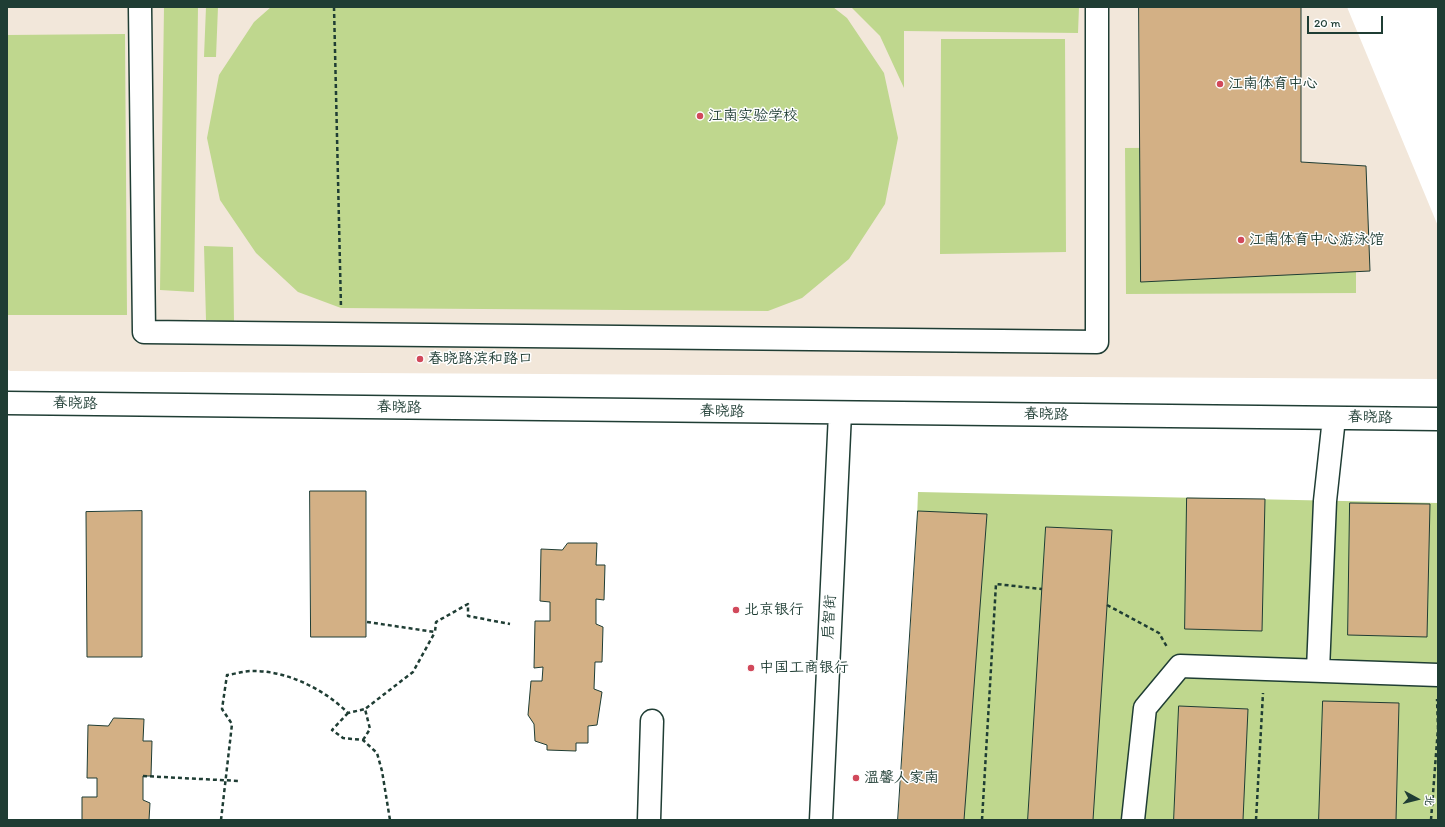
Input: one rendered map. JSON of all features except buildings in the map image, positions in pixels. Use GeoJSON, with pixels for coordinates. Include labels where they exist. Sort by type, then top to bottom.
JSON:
{"type":"FeatureCollection","features":[{"type":"Feature","properties":{"kind":"street"},"geometry":{"type":"LineString","coordinates":[[140,7],[144,332],[1097,342],[1097,7]]}},
{"type":"Feature","properties":{"kind":"street","name":"春晓路"},"geometry":{"type":"LineString","coordinates":[[7,403],[840,414],[1438,419]]}},
{"type":"Feature","properties":{"kind":"street","name":"启智街"},"geometry":{"type":"LineString","coordinates":[[821,820],[840,414]]}},
{"type":"Feature","properties":{"kind":"street"},"geometry":{"type":"LineString","coordinates":[[1318,670],[1326,501],[1334,418]]}},
{"type":"Feature","properties":{"kind":"street"},"geometry":{"type":"LineString","coordinates":[[1133,820],[1145,708],[1180,666],[1437,674]]}},
{"type":"Feature","properties":{"kind":"street"},"geometry":{"type":"LineString","coordinates":[[649,820],[652,721]]}},
{"type":"Feature","properties":{"kind":"path"},"geometry":{"type":"LineString","coordinates":[[334,7],[341,308]]}},
{"type":"Feature","properties":{"kind":"path"},"geometry":{"type":"LineString","coordinates":[[982,820],[996,584],[1042,589]]}},
{"type":"Feature","properties":{"kind":"path"},"geometry":{"type":"LineString","coordinates":[[390,820],[382,770],[377,753],[363,740],[343,738],[332,730],[348,713],[365,709],[413,672],[435,632],[436,622],[468,604],[468,616],[510,624]]}},
{"type":"Feature","properties":{"kind":"path"},"geometry":{"type":"LineString","coordinates":[[1107,605],[1158,633],[1180,666]]}},
{"type":"Feature","properties":{"kind":"path"},"geometry":{"type":"LineString","coordinates":[[366,622],[435,632]]}},
{"type":"Feature","properties":{"kind":"path"},"geometry":{"type":"LineString","coordinates":[[1256,820],[1264,668]]}},
{"type":"Feature","properties":{"kind":"path"},"geometry":{"type":"LineString","coordinates":[[221,820],[232,724],[222,709],[227,675],[251,671],[280,674],[299,681],[334,699],[348,713]]}},
{"type":"Feature","properties":{"kind":"path"},"geometry":{"type":"LineString","coordinates":[[1431,820],[1438,728],[1437,674]]}},
{"type":"Feature","properties":{"kind":"path"},"geometry":{"type":"LineString","coordinates":[[363,740],[370,729],[365,709]]}},
{"type":"Feature","properties":{"kind":"path"},"geometry":{"type":"LineString","coordinates":[[143,776],[239,781]]}},
{"type":"Feature","properties":{"kind":"shaded area","name":"江南实验学校"},"geometry":{"type":"Polygon","coordinates":[[[7,7],[1347,7],[1438,226],[1438,379],[10,371],[7,369],[7,7]]]}},
{"type":"Feature","properties":{"kind":"green space"},"geometry":{"type":"Polygon","coordinates":[[[164,7],[198,7],[194,292],[160,290],[164,7]]]}},
{"type":"Feature","properties":{"kind":"green space"},"geometry":{"type":"Polygon","coordinates":[[[206,7],[218,7],[216,57],[204,57],[206,7]]]}},
{"type":"Feature","properties":{"kind":"green space"},"geometry":{"type":"Polygon","coordinates":[[[271,7],[833,7],[847,18],[884,73],[898,138],[885,204],[849,259],[802,298],[768,311],[341,308],[298,292],[256,253],[220,200],[207,138],[219,75],[254,22],[271,7]]]}},
{"type":"Feature","properties":{"kind":"green space"},"geometry":{"type":"Polygon","coordinates":[[[851,7],[1079,7],[1078,33],[904,31],[904,88],[880,36],[851,7]]]}},
{"type":"Feature","properties":{"kind":"green space"},"geometry":{"type":"Polygon","coordinates":[[[125,34],[127,315],[7,315],[7,35],[125,34]]]}},
{"type":"Feature","properties":{"kind":"green space"},"geometry":{"type":"Polygon","coordinates":[[[941,39],[1065,39],[1066,252],[940,254],[941,39]]]}},
{"type":"Feature","properties":{"kind":"green space","name":"江南体育中心游泳馆"},"geometry":{"type":"Polygon","coordinates":[[[1292,147],[1292,187],[1356,187],[1356,293],[1126,294],[1125,148],[1292,147]]]}},
{"type":"Feature","properties":{"kind":"green space"},"geometry":{"type":"Polygon","coordinates":[[[204,246],[233,247],[234,322],[206,320],[204,246]]]}},
{"type":"Feature","properties":{"kind":"green space"},"geometry":{"type":"Polygon","coordinates":[[[918,492],[1438,503],[1438,820],[906,820],[918,492]]]}},
{"type":"Feature","properties":{"kind":"place","name":"江南体育中心"},"geometry":{"type":"Point","coordinates":[1220,84]}},
{"type":"Feature","properties":{"kind":"place","name":"江南实验学校"},"geometry":{"type":"Point","coordinates":[700,116]}},
{"type":"Feature","properties":{"kind":"place","name":"江南体育中心游泳馆"},"geometry":{"type":"Point","coordinates":[1241,240]}},
{"type":"Feature","properties":{"kind":"place","name":"春晓路滨和路口"},"geometry":{"type":"Point","coordinates":[420,359]}},
{"type":"Feature","properties":{"kind":"place","name":"北京银行"},"geometry":{"type":"Point","coordinates":[736,610]}},
{"type":"Feature","properties":{"kind":"place","name":"中国工商银行"},"geometry":{"type":"Point","coordinates":[751,668]}},
{"type":"Feature","properties":{"kind":"place","name":"温馨人家南"},"geometry":{"type":"Point","coordinates":[856,778]}}]}
